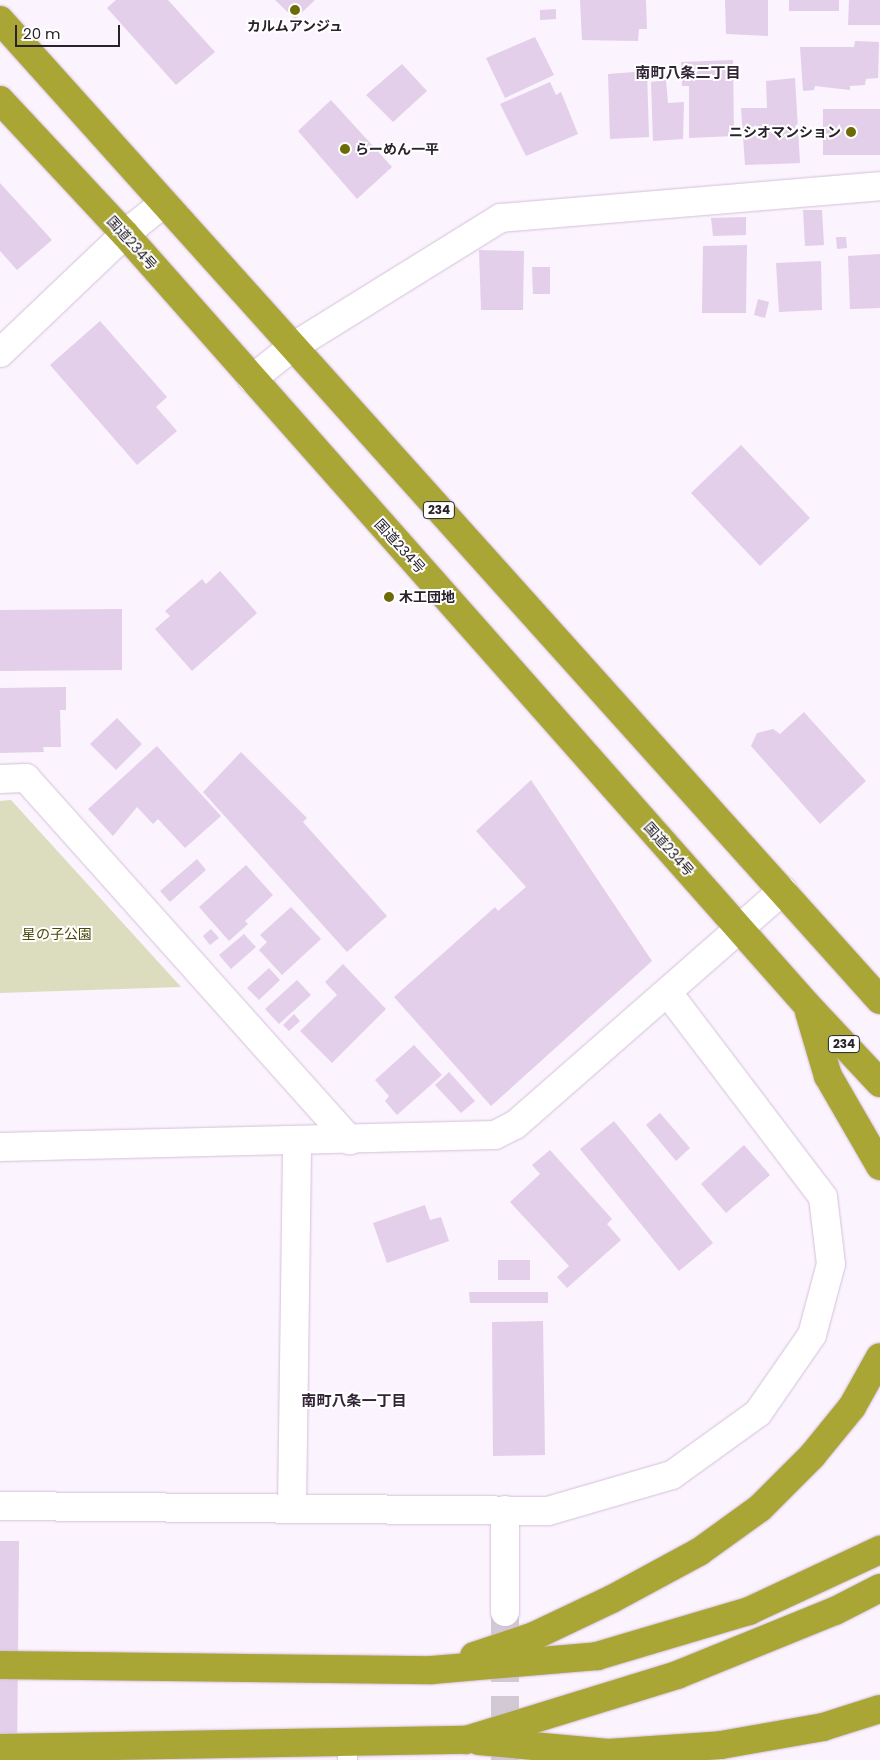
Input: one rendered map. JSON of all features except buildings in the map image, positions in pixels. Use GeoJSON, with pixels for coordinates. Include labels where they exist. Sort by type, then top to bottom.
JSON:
{"type":"FeatureCollection","features":[{"type":"Feature","properties":{"kind":"highway","name":"234"},"geometry":{"type":"LineString","coordinates":[[0,20],[291,348],[783,890],[880,1000]]}},
{"type":"Feature","properties":{"kind":"highway","name":"国道234号"},"geometry":{"type":"LineString","coordinates":[[0,100],[125,234],[807,1005],[880,1083]]}},
{"type":"Feature","properties":{"kind":"highway"},"geometry":{"type":"LineString","coordinates":[[807,1005],[828,1076],[880,1166]]}},
{"type":"Feature","properties":{"kind":"highway"},"geometry":{"type":"LineString","coordinates":[[432,1670],[534,1636],[699,1552],[760,1508],[812,1456],[852,1407],[880,1357]]}},
{"type":"Feature","properties":{"kind":"highway"},"geometry":{"type":"LineString","coordinates":[[0,1665],[432,1670],[597,1656],[652,1642],[749,1611],[880,1550]]}},
{"type":"Feature","properties":{"kind":"highway"},"geometry":{"type":"LineString","coordinates":[[466,1740],[677,1674],[835,1611],[880,1588]]}},
{"type":"Feature","properties":{"kind":"highway"},"geometry":{"type":"LineString","coordinates":[[0,1748],[347,1751],[466,1740],[608,1753],[721,1745],[823,1727],[880,1708]]}},
{"type":"Feature","properties":{"kind":"street"},"geometry":{"type":"LineString","coordinates":[[252,379],[291,348],[501,218],[880,186]]}},
{"type":"Feature","properties":{"kind":"street"},"geometry":{"type":"LineString","coordinates":[[0,353],[125,234],[164,203]]}},
{"type":"Feature","properties":{"kind":"street"},"geometry":{"type":"LineString","coordinates":[[0,778],[26,778],[350,1140]]}},
{"type":"Feature","properties":{"kind":"street"},"geometry":{"type":"LineString","coordinates":[[0,1147],[495,1135],[515,1125],[668,993],[783,890]]}},
{"type":"Feature","properties":{"kind":"street"},"geometry":{"type":"LineString","coordinates":[[0,1506],[548,1511],[672,1475],[758,1413],[812,1335],[830,1264],[823,1197],[668,993]]}},
{"type":"Feature","properties":{"kind":"street"},"geometry":{"type":"LineString","coordinates":[[292,1508],[297,1141]]}},
{"type":"Feature","properties":{"kind":"street"},"geometry":{"type":"LineString","coordinates":[[504,1510],[505,1612]]}},
{"type":"Feature","properties":{"kind":"green space","name":"星の子公園"},"geometry":{"type":"Polygon","coordinates":[[[11,800],[181,987],[0,993],[0,801],[11,800]]]}},
{"type":"Feature","properties":{"kind":"tunnel"},"geometry":{"type":"LineString","coordinates":[[505,1612],[505,1760]]}},
{"type":"Feature","properties":{"kind":"place","name":"カルムアンジュ"},"geometry":{"type":"Point","coordinates":[295,10]}},
{"type":"Feature","properties":{"kind":"place","name":"ニシオマンション"},"geometry":{"type":"Point","coordinates":[851,132]}},
{"type":"Feature","properties":{"kind":"place","name":"らーめん一平"},"geometry":{"type":"Point","coordinates":[345,149]}},
{"type":"Feature","properties":{"kind":"place","name":"木工団地"},"geometry":{"type":"Point","coordinates":[389,597]}},
{"type":"Feature","properties":{"kind":"district","name":"南町八条二丁目"},"geometry":{"type":"Point","coordinates":[688,73]}},
{"type":"Feature","properties":{"kind":"district","name":"南町八条一丁目"},"geometry":{"type":"Point","coordinates":[354,1401]}}]}
